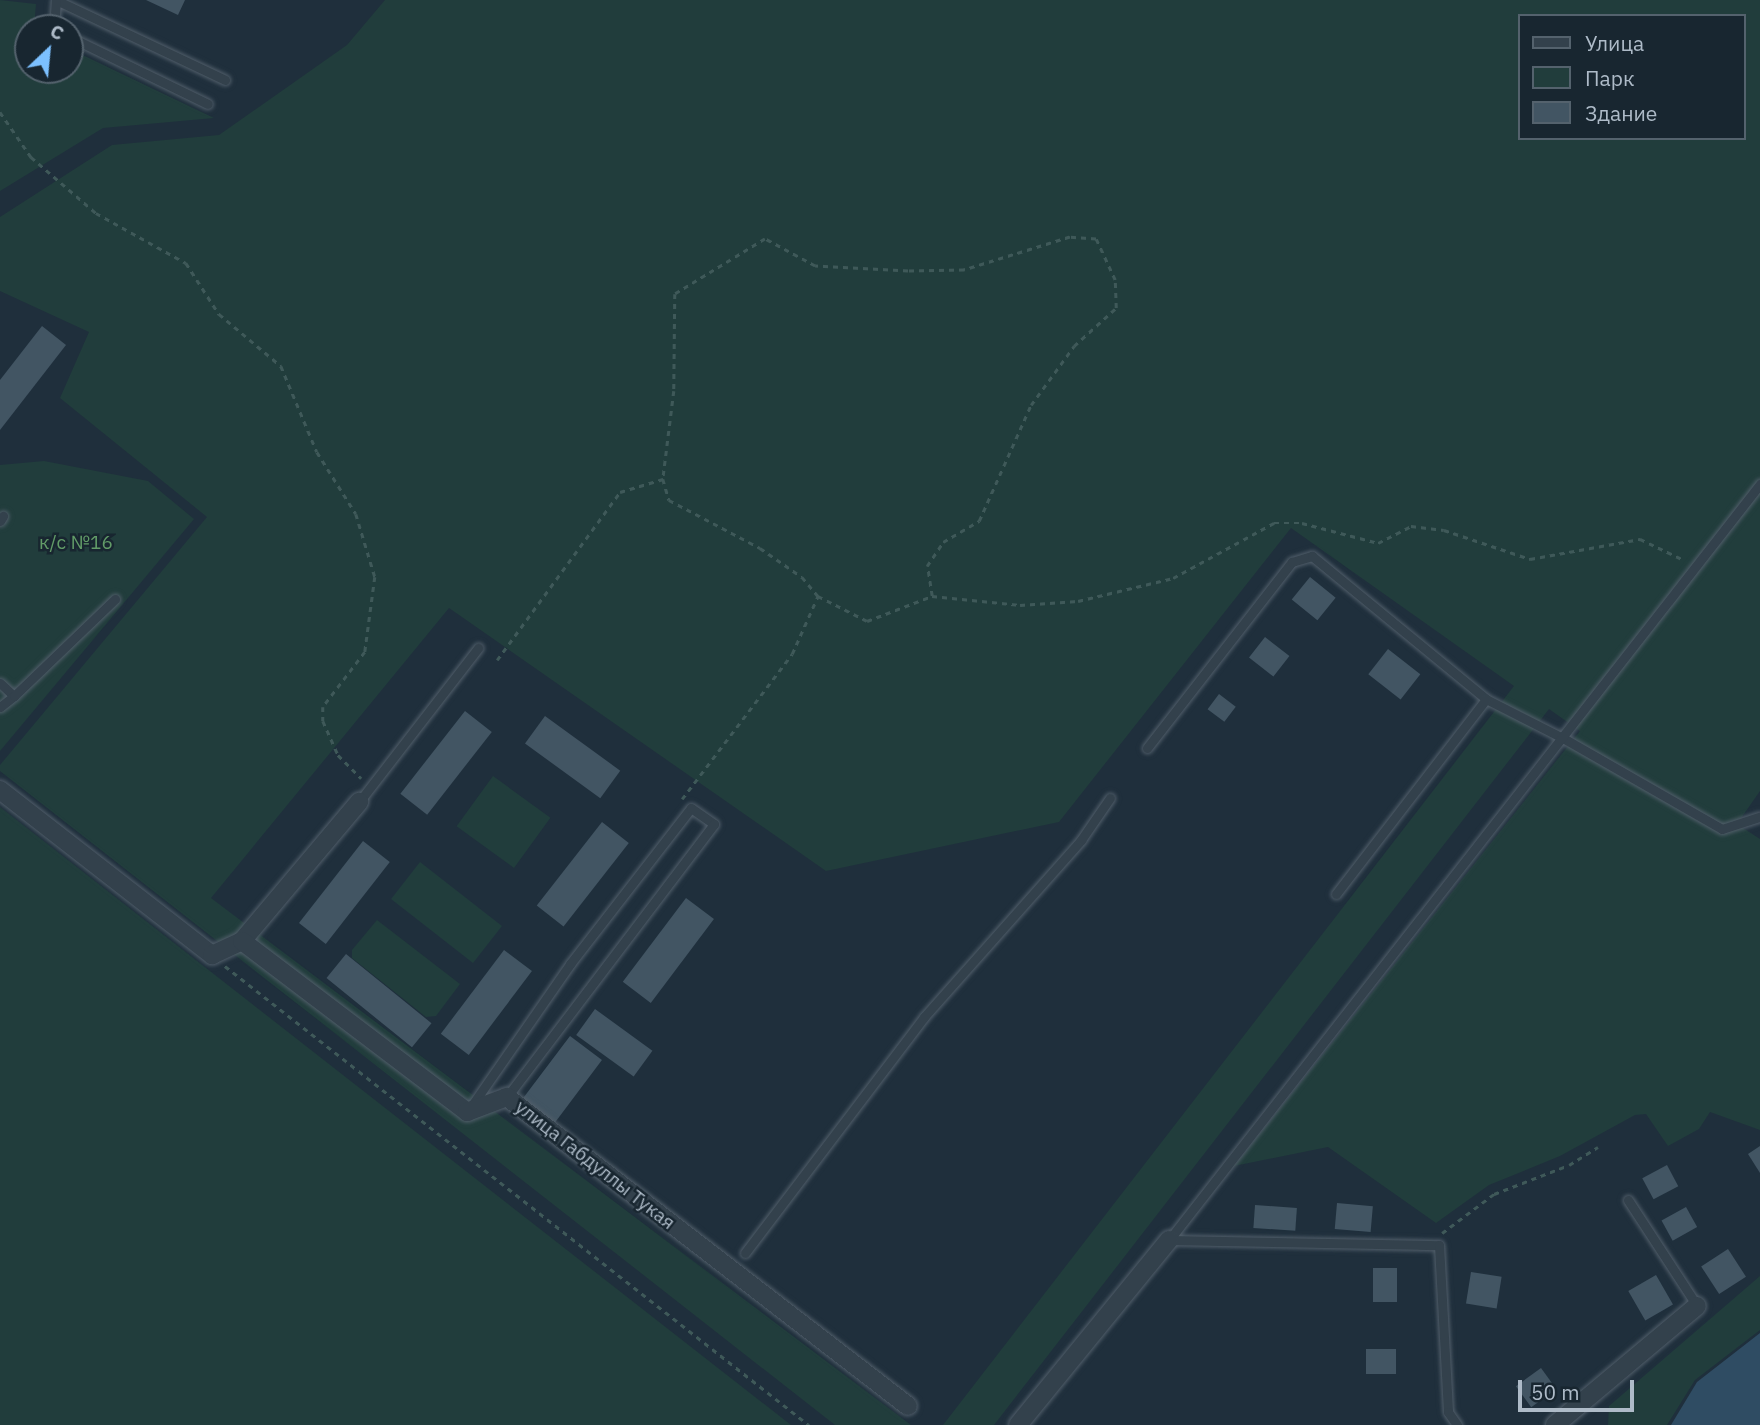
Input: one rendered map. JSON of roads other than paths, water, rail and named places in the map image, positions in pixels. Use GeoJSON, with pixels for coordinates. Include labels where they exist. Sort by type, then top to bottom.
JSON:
{"type":"FeatureCollection","features":[{"type":"Feature","properties":{"kind":"street"},"geometry":{"type":"LineString","coordinates":[[0,790],[212,955],[242,941],[365,795]]}},
{"type":"Feature","properties":{"kind":"street"},"geometry":{"type":"LineString","coordinates":[[242,941],[467,1112]]}},
{"type":"Feature","properties":{"kind":"street","name":"улица Габдуллы Тукая"},"geometry":{"type":"LineString","coordinates":[[467,1112],[508,1097],[908,1406]]}},
{"type":"Feature","properties":{"kind":"street"},"geometry":{"type":"LineString","coordinates":[[1018,1425],[1169,1240]]}},
{"type":"Feature","properties":{"kind":"street"},"geometry":{"type":"LineString","coordinates":[[1555,1425],[1697,1306]]}},
{"type":"Feature","properties":{"kind":"lane"},"geometry":{"type":"LineString","coordinates":[[56,0],[225,80]]}},
{"type":"Feature","properties":{"kind":"lane"},"geometry":{"type":"LineString","coordinates":[[84,44],[208,104]]}},
{"type":"Feature","properties":{"kind":"lane"},"geometry":{"type":"LineString","coordinates":[[1169,1240],[1760,484]]}},
{"type":"Feature","properties":{"kind":"lane"},"geometry":{"type":"LineString","coordinates":[[1147,748],[1292,562],[1312,556],[1486,699],[1563,738],[1722,829],[1760,817]]}},
{"type":"Feature","properties":{"kind":"lane"},"geometry":{"type":"LineString","coordinates":[[0,707],[115,599]]}},
{"type":"Feature","properties":{"kind":"lane"},"geometry":{"type":"LineString","coordinates":[[365,795],[478,648]]}},
{"type":"Feature","properties":{"kind":"lane"},"geometry":{"type":"LineString","coordinates":[[0,683],[14,696]]}},
{"type":"Feature","properties":{"kind":"lane"},"geometry":{"type":"LineString","coordinates":[[1336,894],[1486,699]]}},
{"type":"Feature","properties":{"kind":"lane"},"geometry":{"type":"LineString","coordinates":[[745,1254],[924,1017],[1081,840],[1110,798]]}},
{"type":"Feature","properties":{"kind":"lane"},"geometry":{"type":"LineString","coordinates":[[467,1112],[570,964],[691,808],[714,824],[508,1097]]}},
{"type":"Feature","properties":{"kind":"lane"},"geometry":{"type":"LineString","coordinates":[[1628,1200],[1697,1306]]}},
{"type":"Feature","properties":{"kind":"lane"},"geometry":{"type":"LineString","coordinates":[[1169,1240],[1439,1245],[1448,1412],[1457,1425]]}},
{"type":"Feature","properties":{"kind":"water"},"geometry":{"type":"Polygon","coordinates":[[[1760,1333],[1760,1425],[1671,1425],[1697,1382],[1760,1333]]]}},
{"type":"Feature","properties":{"kind":"park label","name":"к/с №16"},"geometry":{"type":"Point","coordinates":[76,543]}}]}
